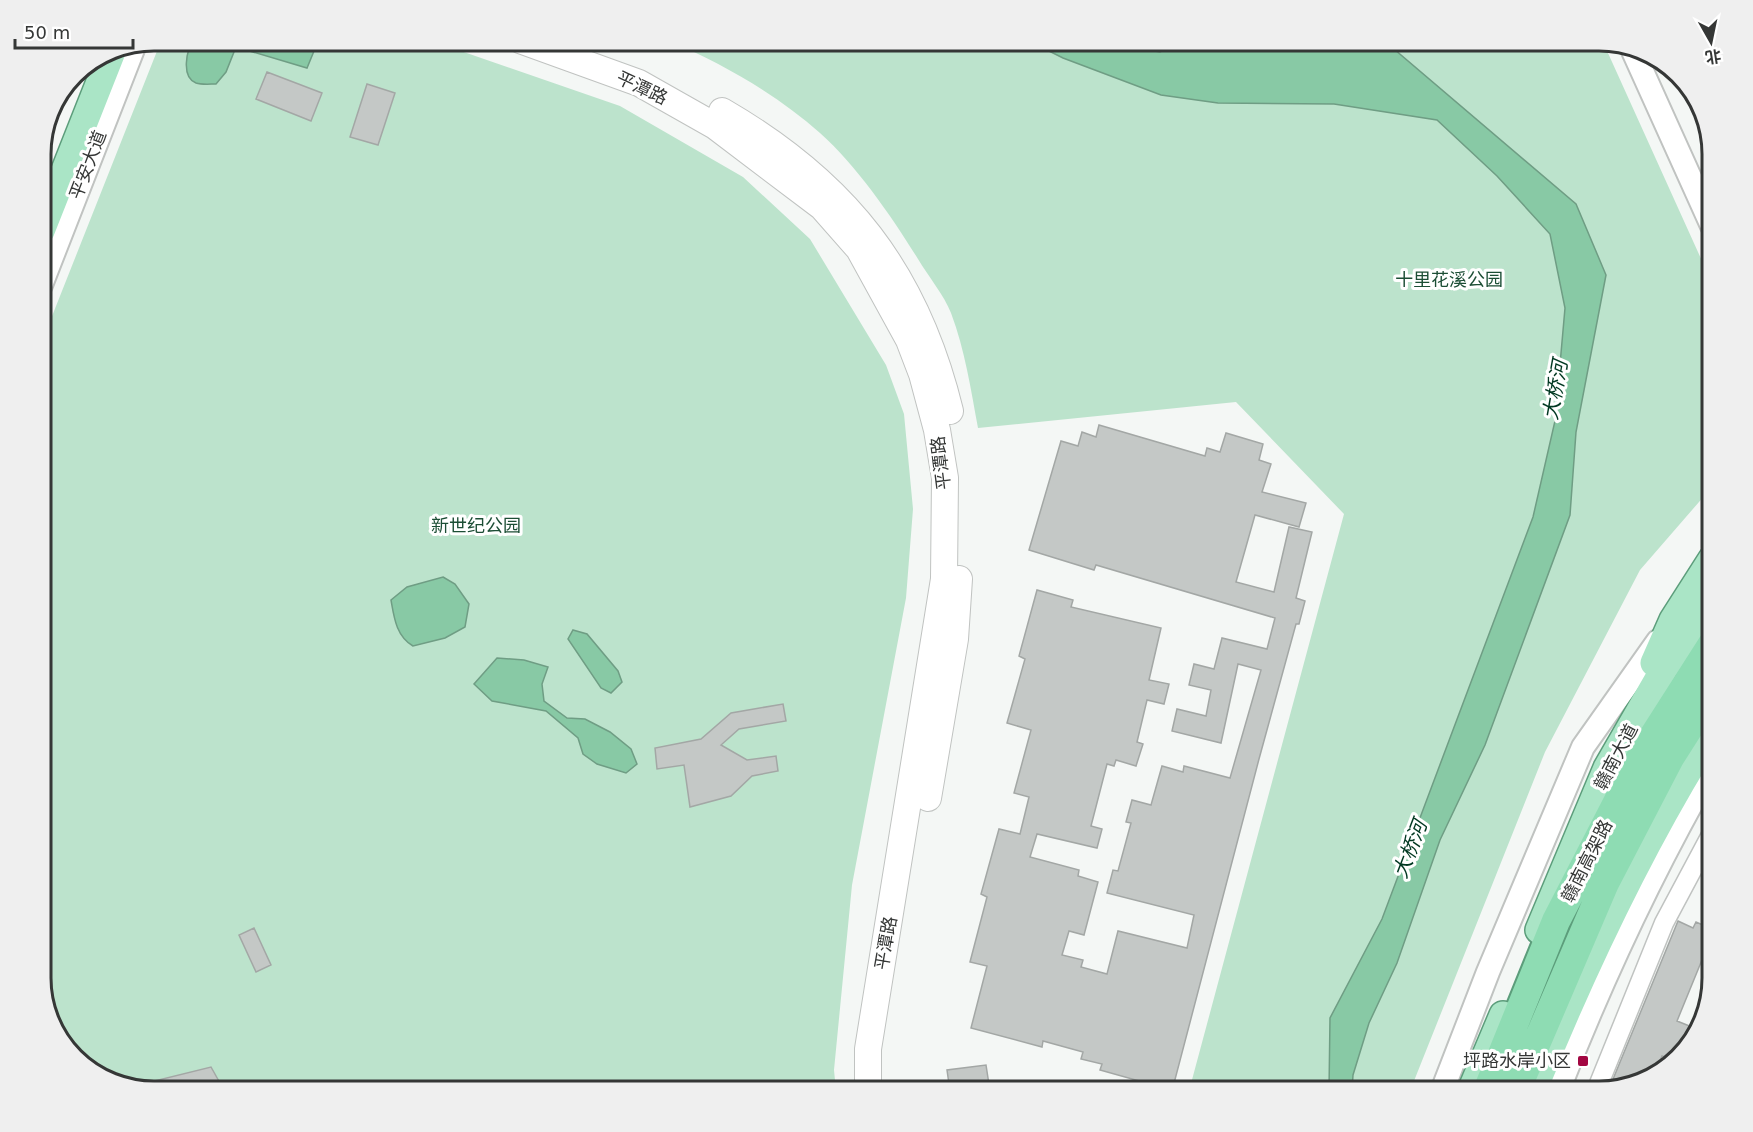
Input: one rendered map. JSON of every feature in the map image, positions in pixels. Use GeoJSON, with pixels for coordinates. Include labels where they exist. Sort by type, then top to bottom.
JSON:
{"type":"FeatureCollection","features":[{"type":"Feature","properties":{"kind":"highway","name":"赣南高架路"},"geometry":{"type":"LineString","coordinates":[[1491,1081],[1556,921],[1643,752],[1702,661]]}},
{"type":"Feature","properties":{"kind":"highway","name":"赣南高架路"},"geometry":{"type":"LineString","coordinates":[[1521,1081],[1605,884],[1670,759],[1702,709]]}},
{"type":"Feature","properties":{"kind":"main road","name":"平潭路"},"geometry":{"type":"LineString","coordinates":[[550,51],[639,83],[716,126],[822,207],[859,249],[909,340],[922,374],[937,430],[945,478],[944,579],[868,1049],[868,1081]]}},
{"type":"Feature","properties":{"kind":"main road","name":"平潭路"},"geometry":{"type":"LineString","coordinates":[[599,51],[651,71],[725,113],[785,152],[836,195],[874,239],[916,315],[939,367],[953,425],[961,474],[961,528],[955,639],[885,1052],[885,1081]]}},
{"type":"Feature","properties":{"kind":"main road","name":"平安大道"},"geometry":{"type":"LineString","coordinates":[[51,206],[108,63]]}},
{"type":"Feature","properties":{"kind":"main road"},"geometry":{"type":"LineString","coordinates":[[1607,768],[1673,620],[1702,576]]}},
{"type":"Feature","properties":{"kind":"main road","name":"赣南大道"},"geometry":{"type":"LineString","coordinates":[[1476,1081],[1607,768],[1664,669],[1702,616]]}},
{"type":"Feature","properties":{"kind":"main road"},"geometry":{"type":"LineString","coordinates":[[1537,1081],[1566,1010],[1671,799],[1702,750]]}},
{"type":"Feature","properties":{"kind":"main road"},"geometry":{"type":"LineString","coordinates":[[1671,799],[1702,754]]}},
{"type":"Feature","properties":{"kind":"street","name":"平安大道"},"geometry":{"type":"LineString","coordinates":[[51,259],[131,54]]}},
{"type":"Feature","properties":{"kind":"street"},"geometry":{"type":"LineString","coordinates":[[1636,58],[1702,202]]}},
{"type":"Feature","properties":{"kind":"street"},"geometry":{"type":"LineString","coordinates":[[1446,1081],[1488,972],[1583,747],[1673,620],[1702,584]]}},
{"type":"Feature","properties":{"kind":"street"},"geometry":{"type":"LineString","coordinates":[[1562,1081],[1585,1022],[1686,813],[1702,786]]}},
{"type":"Feature","properties":{"kind":"street"},"geometry":{"type":"LineString","coordinates":[[1600,1081],[1664,923],[1702,853]]}},
{"type":"Feature","properties":{"kind":"green space","name":"新世纪公园"},"geometry":{"type":"Polygon","coordinates":[[[157,51],[461,51],[620,106],[743,177],[810,239],[886,365],[904,414],[913,509],[906,598],[852,885],[834,1070],[835,1081],[154,1081],[115,1073],[97,1064],[81,1051],[65,1030],[56,1011],[51,985],[51,319],[157,51]]]}},
{"type":"Feature","properties":{"kind":"green space","name":"十里花溪公园"},"geometry":{"type":"Polygon","coordinates":[[[691,51],[1607,52],[1702,261],[1702,499],[1640,570],[1545,752],[1414,1081],[1192,1081],[1344,514],[1236,402],[978,428],[964,356],[948,306],[873,193],[834,146],[803,119],[767,93],[691,51]]]}},
{"type":"Feature","properties":{"kind":"water"},"geometry":{"type":"Polygon","coordinates":[[[189,51],[234,51],[226,72],[216,84],[201,84],[191,80],[186,63],[189,51]]]}},
{"type":"Feature","properties":{"kind":"water"},"geometry":{"type":"Polygon","coordinates":[[[250,51],[314,51],[307,68],[250,51]]]}},
{"type":"Feature","properties":{"kind":"water","name":"大桥河"},"geometry":{"type":"Polygon","coordinates":[[[1049,51],[1396,51],[1576,204],[1606,275],[1576,432],[1570,515],[1485,745],[1440,840],[1397,963],[1369,1023],[1353,1081],[1329,1081],[1330,1018],[1382,919],[1533,517],[1555,421],[1565,308],[1550,234],[1497,176],[1437,120],[1334,104],[1218,103],[1161,95],[1049,51]]]}},
{"type":"Feature","properties":{"kind":"water"},"geometry":{"type":"Polygon","coordinates":[[[443,577],[455,584],[469,604],[465,627],[445,638],[413,646],[399,632],[391,600],[407,587],[443,577]]]}},
{"type":"Feature","properties":{"kind":"water"},"geometry":{"type":"Polygon","coordinates":[[[573,630],[587,634],[618,671],[622,682],[611,693],[601,688],[568,639],[573,630]]]}},
{"type":"Feature","properties":{"kind":"water"},"geometry":{"type":"Polygon","coordinates":[[[497,658],[524,660],[548,667],[542,684],[544,701],[567,718],[585,719],[610,732],[631,749],[637,764],[626,773],[597,764],[583,754],[578,738],[546,711],[492,701],[474,684],[497,658]]]}},
{"type":"Feature","properties":{"kind":"building"},"geometry":{"type":"Polygon","coordinates":[[[267,72],[322,93],[311,121],[256,99],[267,72]]]}},
{"type":"Feature","properties":{"kind":"building"},"geometry":{"type":"Polygon","coordinates":[[[367,84],[395,93],[378,145],[350,137],[367,84]]]}},
{"type":"Feature","properties":{"kind":"building"},"geometry":{"type":"Polygon","coordinates":[[[1099,425],[1205,456],[1207,448],[1220,452],[1226,433],[1263,444],[1259,460],[1271,464],[1262,492],[1306,503],[1299,527],[1255,515],[1236,582],[1274,592],[1289,527],[1312,532],[1296,598],[1305,601],[1299,624],[1296,624],[1259,759],[1175,1081],[1139,1081],[1100,1070],[1102,1064],[1081,1059],[1083,1052],[1043,1041],[1042,1047],[971,1028],[987,966],[970,962],[987,897],[981,894],[999,829],[1020,834],[1029,797],[1014,793],[1031,730],[1007,723],[1025,659],[1019,656],[1037,590],[1073,600],[1071,607],[1161,628],[1149,680],[1169,684],[1164,704],[1147,700],[1137,742],[1143,744],[1136,766],[1116,760],[1114,766],[1107,764],[1091,826],[1102,829],[1097,848],[1037,834],[1030,857],[1079,870],[1078,876],[1098,882],[1084,935],[1069,931],[1062,955],[1083,960],[1081,967],[1107,974],[1118,931],[1187,948],[1194,915],[1107,893],[1113,870],[1118,871],[1131,823],[1126,822],[1132,800],[1151,805],[1162,766],[1183,772],[1184,766],[1230,778],[1261,670],[1238,664],[1221,743],[1172,731],[1177,709],[1206,716],[1211,690],[1189,685],[1194,664],[1214,669],[1222,638],[1267,649],[1275,618],[1096,565],[1094,570],[1029,550],[1061,441],[1078,446],[1082,432],[1096,437],[1099,425]]]}},
{"type":"Feature","properties":{"kind":"building"},"geometry":{"type":"Polygon","coordinates":[[[783,704],[786,721],[739,729],[721,745],[747,760],[776,756],[778,771],[752,776],[731,796],[690,807],[684,765],[657,769],[655,748],[701,739],[731,713],[783,704]]]}},
{"type":"Feature","properties":{"kind":"building"},"geometry":{"type":"Polygon","coordinates":[[[1678,921],[1693,928],[1696,922],[1702,925],[1702,960],[1677,1021],[1690,1026],[1685,1035],[1672,1051],[1665,1057],[1662,1056],[1660,1061],[1638,1073],[1613,1080],[1678,921]]]}},
{"type":"Feature","properties":{"kind":"building"},"geometry":{"type":"Polygon","coordinates":[[[254,928],[271,965],[256,972],[239,935],[254,928]]]}},
{"type":"Feature","properties":{"kind":"building"},"geometry":{"type":"Polygon","coordinates":[[[986,1065],[988,1081],[949,1081],[947,1070],[986,1065]]]}},
{"type":"Feature","properties":{"kind":"building"},"geometry":{"type":"Polygon","coordinates":[[[211,1067],[219,1081],[154,1081],[211,1067]]]}},
{"type":"Feature","properties":{"kind":"place","name":"坪路水岸小区"},"geometry":{"type":"Point","coordinates":[1583,1061]}}]}
